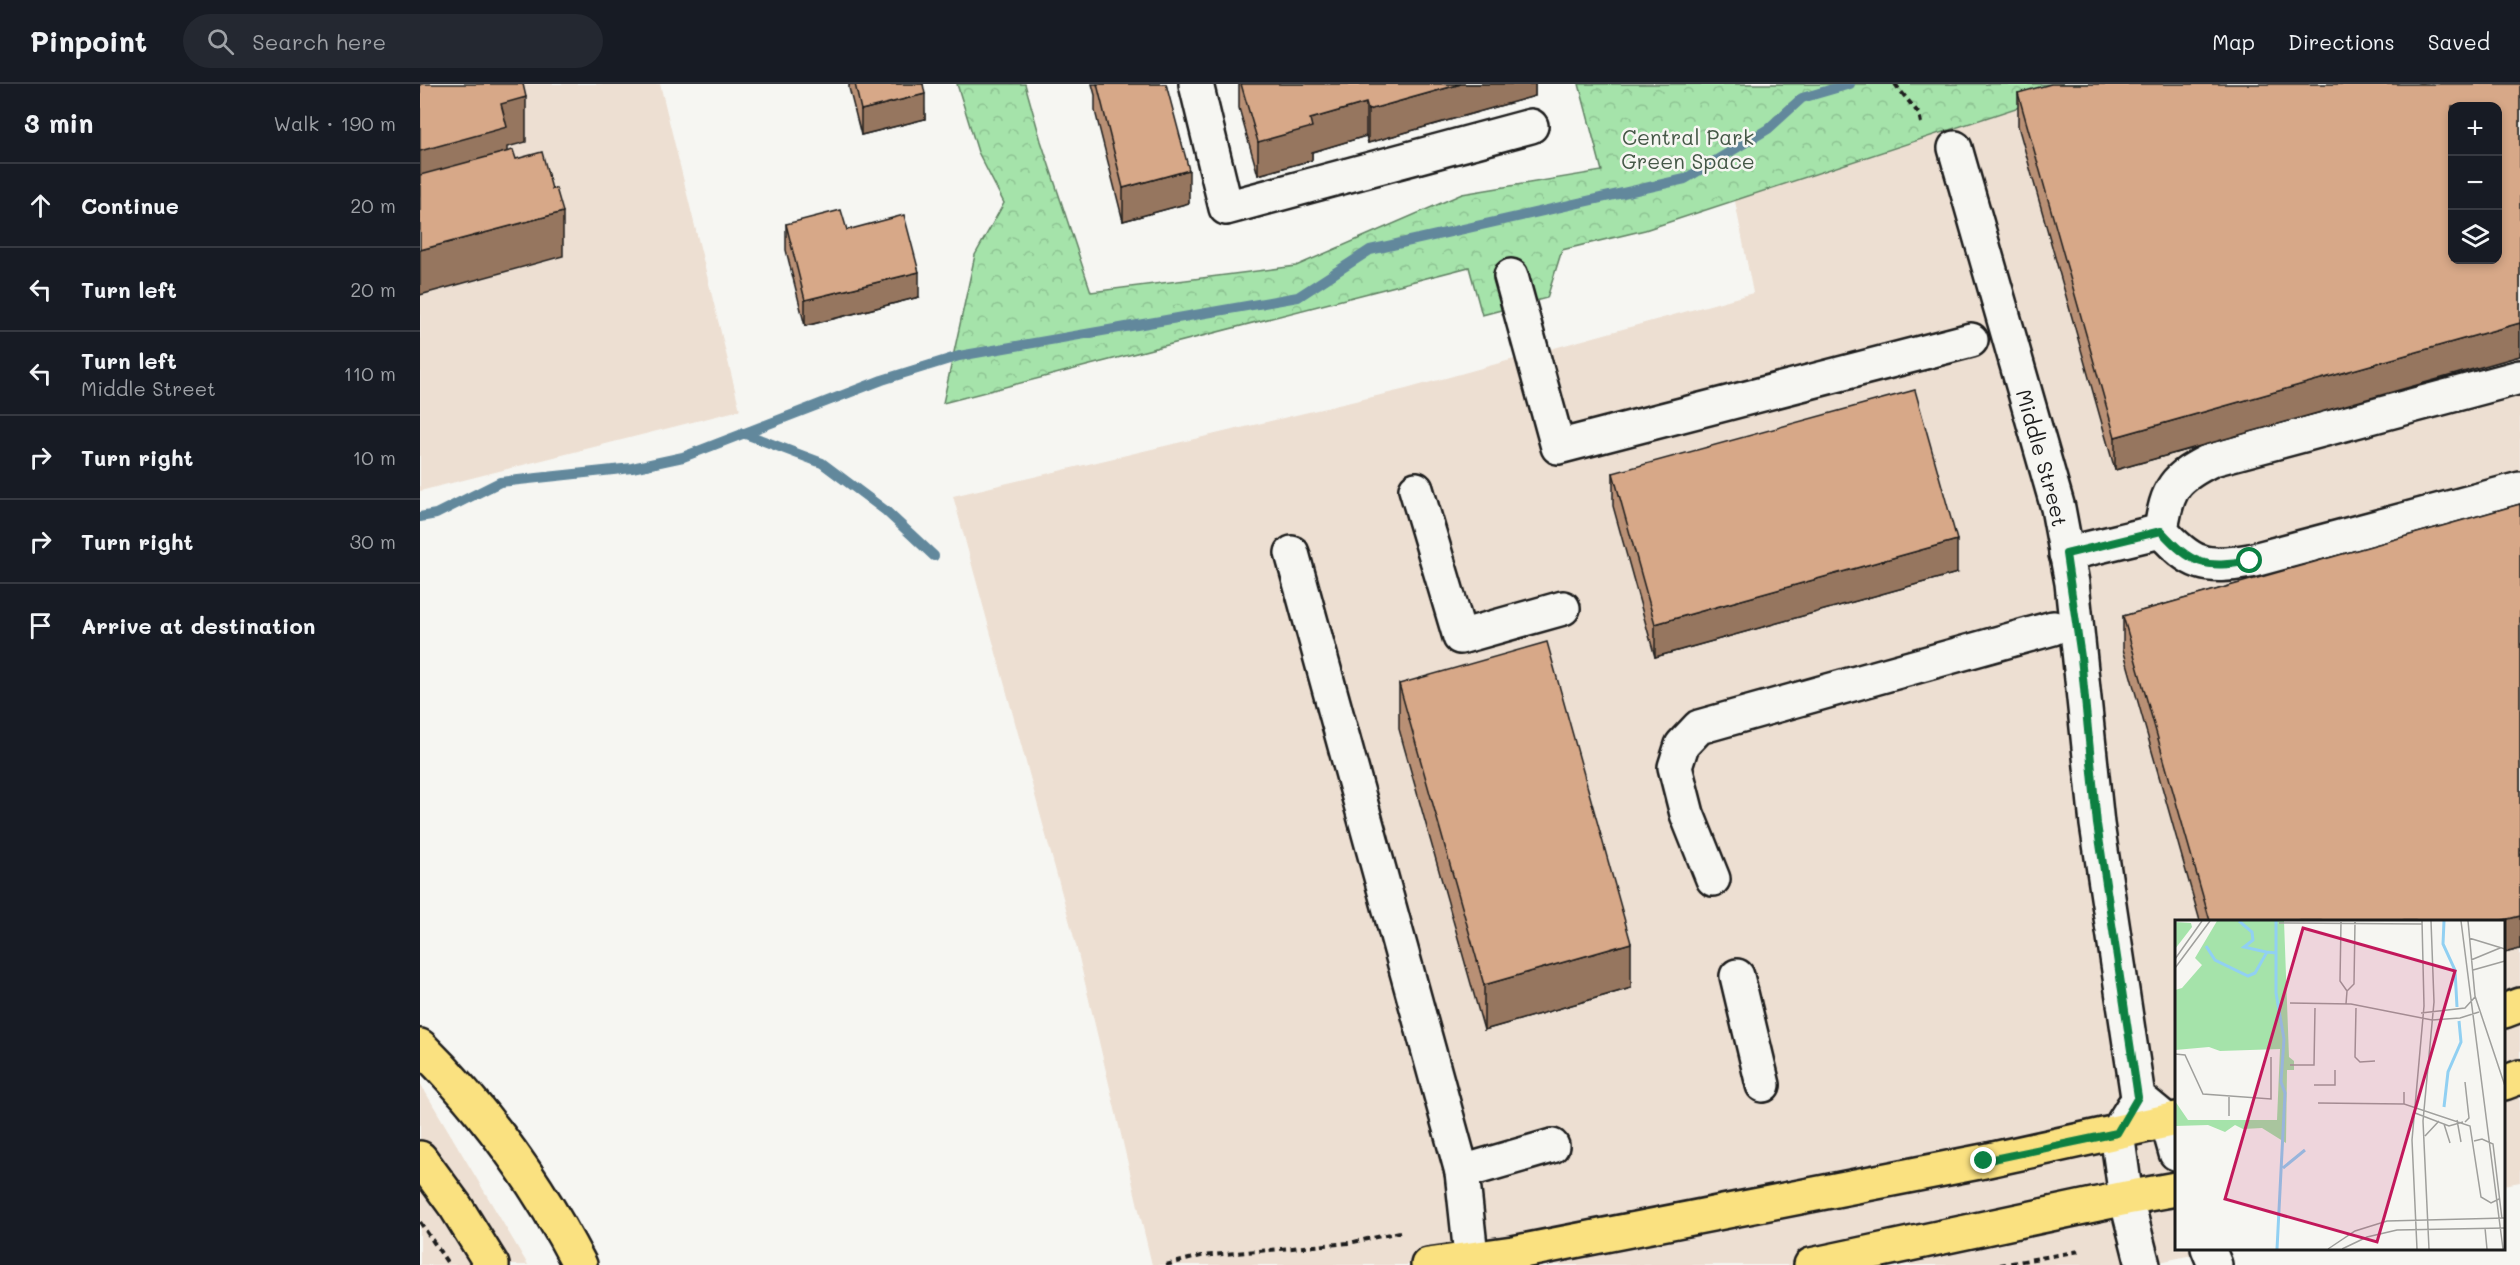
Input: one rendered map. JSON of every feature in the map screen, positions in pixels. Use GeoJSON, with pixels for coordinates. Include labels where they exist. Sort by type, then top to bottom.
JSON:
{"type":"FeatureCollection","features":[{"type":"Feature","properties":{"kind":"main road"},"geometry":{"type":"LineString","coordinates":[[2505,1011],[2520,1005]]}},
{"type":"Feature","properties":{"kind":"main road"},"geometry":{"type":"LineString","coordinates":[[420,1046],[482,1114],[531,1180],[580,1265]]}},
{"type":"Feature","properties":{"kind":"main road"},"geometry":{"type":"LineString","coordinates":[[2505,1083],[2520,1077]]}},
{"type":"Feature","properties":{"kind":"main road"},"geometry":{"type":"LineString","coordinates":[[1428,1265],[1472,1261],[1525,1251],[2117,1133],[2172,1120]]}},
{"type":"Feature","properties":{"kind":"main road"},"geometry":{"type":"LineString","coordinates":[[420,1158],[456,1207],[492,1265]]}},
{"type":"Feature","properties":{"kind":"main road"},"geometry":{"type":"LineString","coordinates":[[1811,1265],[2126,1197],[2175,1189]]}},
{"type":"Feature","properties":{"kind":"street"},"geometry":{"type":"LineString","coordinates":[[1196,84],[1226,208],[1531,126]]}},
{"type":"Feature","properties":{"kind":"street","name":"Middle Street"},"geometry":{"type":"LineString","coordinates":[[1955,148],[2058,507],[2081,657],[2097,824],[2138,1097]]}},
{"type":"Feature","properties":{"kind":"street"},"geometry":{"type":"LineString","coordinates":[[1511,276],[1558,447],[1971,340]]}},
{"type":"Feature","properties":{"kind":"street"},"geometry":{"type":"LineString","coordinates":[[2520,377],[2213,459],[2187,472],[2174,488],[2165,503],[2161,531],[2178,550],[2197,561],[2220,567],[2520,489]]}},
{"type":"Feature","properties":{"kind":"street"},"geometry":{"type":"LineString","coordinates":[[1416,489],[1460,637],[1563,608]]}},
{"type":"Feature","properties":{"kind":"street"},"geometry":{"type":"LineString","coordinates":[[2066,554],[2161,531]]}},
{"type":"Feature","properties":{"kind":"street"},"geometry":{"type":"LineString","coordinates":[[1292,553],[1462,1172],[1472,1261]]}},
{"type":"Feature","properties":{"kind":"street"},"geometry":{"type":"LineString","coordinates":[[1713,879],[1687,814],[1675,767],[1682,745],[1699,727],[2053,628]]}},
{"type":"Feature","properties":{"kind":"street"},"geometry":{"type":"LineString","coordinates":[[1737,976],[1763,1085]]}},
{"type":"Feature","properties":{"kind":"street"},"geometry":{"type":"LineString","coordinates":[[2143,1265],[2126,1197],[2117,1133],[2138,1097],[2172,1120],[2175,1145]]}},
{"type":"Feature","properties":{"kind":"street"},"geometry":{"type":"LineString","coordinates":[[1462,1172],[1552,1146]]}},
{"type":"Feature","properties":{"kind":"street"},"geometry":{"type":"LineString","coordinates":[[2209,1250],[2215,1265]]}},
{"type":"Feature","properties":{"kind":"path"},"geometry":{"type":"LineString","coordinates":[[1895,84],[1919,114],[1921,123]]}},
{"type":"Feature","properties":{"kind":"path"},"geometry":{"type":"LineString","coordinates":[[420,1222],[449,1265]]}},
{"type":"Feature","properties":{"kind":"path"},"geometry":{"type":"LineString","coordinates":[[1166,1265],[1201,1256],[1349,1243],[1404,1231]]}},
{"type":"Feature","properties":{"kind":"path"},"geometry":{"type":"LineString","coordinates":[[2000,1265],[2080,1251]]}},
{"type":"Feature","properties":{"kind":"shaded area"},"geometry":{"type":"Polygon","coordinates":[[[420,84],[660,84],[740,410],[420,491],[420,84]]]}},
{"type":"Feature","properties":{"kind":"shaded area"},"geometry":{"type":"Polygon","coordinates":[[[1712,84],[2520,84],[2520,1182],[2505,1185],[2505,920],[2175,920],[2175,1250],[2215,1250],[2146,1265],[1152,1265],[1076,945],[953,496],[1406,389],[1753,293],[1712,84]]]}},
{"type":"Feature","properties":{"kind":"shaded area"},"geometry":{"type":"Polygon","coordinates":[[[420,1083],[528,1265],[420,1265],[420,1083]]]}},
{"type":"Feature","properties":{"kind":"green space","name":"Central Park Green Space"},"geometry":{"type":"Polygon","coordinates":[[[957,84],[1025,84],[1041,141],[1091,292],[1296,266],[1462,194],[1602,171],[1579,84],[2089,84],[1645,230],[1562,250],[1547,298],[1482,315],[1469,267],[943,403],[975,255],[1004,203],[978,152],[957,84]]]}},
{"type":"Feature","properties":{"kind":"building"},"geometry":{"type":"Polygon","coordinates":[[[420,84],[523,84],[526,97],[501,104],[507,127],[420,151],[420,84]]]}},
{"type":"Feature","properties":{"kind":"building"},"geometry":{"type":"Polygon","coordinates":[[[855,84],[923,84],[925,94],[861,110],[855,84]]]}},
{"type":"Feature","properties":{"kind":"building"},"geometry":{"type":"Polygon","coordinates":[[[1097,84],[1166,84],[1189,170],[1123,188],[1097,84]]]}},
{"type":"Feature","properties":{"kind":"building"},"geometry":{"type":"Polygon","coordinates":[[[1241,84],[1461,84],[1368,110],[1366,103],[1310,119],[1312,127],[1258,142],[1241,84]]]}},
{"type":"Feature","properties":{"kind":"building"},"geometry":{"type":"Polygon","coordinates":[[[2051,84],[2520,84],[2520,323],[2115,437],[2018,93],[2051,84]]]}},
{"type":"Feature","properties":{"kind":"building"},"geometry":{"type":"Polygon","coordinates":[[[513,150],[516,159],[542,152],[552,189],[556,188],[563,212],[420,250],[420,175],[513,150]]]}},
{"type":"Feature","properties":{"kind":"building"},"geometry":{"type":"Polygon","coordinates":[[[841,210],[847,230],[904,215],[919,272],[805,300],[786,224],[841,210]]]}},
{"type":"Feature","properties":{"kind":"building"},"geometry":{"type":"Polygon","coordinates":[[[1915,390],[1957,540],[1655,624],[1613,473],[1915,390]]]}},
{"type":"Feature","properties":{"kind":"building"},"geometry":{"type":"Polygon","coordinates":[[[2520,504],[2520,916],[2504,920],[2210,920],[2123,616],[2520,504]]]}},
{"type":"Feature","properties":{"kind":"building"},"geometry":{"type":"Polygon","coordinates":[[[1547,642],[1631,943],[1484,985],[1399,684],[1547,642]]]}},
{"type":"Feature","properties":{"kind":"waterway"},"geometry":{"type":"LineString","coordinates":[[420,517],[436,514],[500,482],[632,468],[683,457],[882,380],[959,356],[1298,297],[1370,250],[1685,179],[1768,129],[1802,98],[1850,84]]}},
{"type":"Feature","properties":{"kind":"waterway"},"geometry":{"type":"LineString","coordinates":[[743,433],[822,463],[886,511],[934,556]]}},
{"type":"Feature","properties":{"kind":"route"},"geometry":{"type":"LineString","coordinates":[[1984,1161],[2117,1133],[2138,1097],[2097,824],[2081,657],[2066,554],[2161,531],[2178,550],[2197,561],[2220,567],[2250,561]]}}]}
